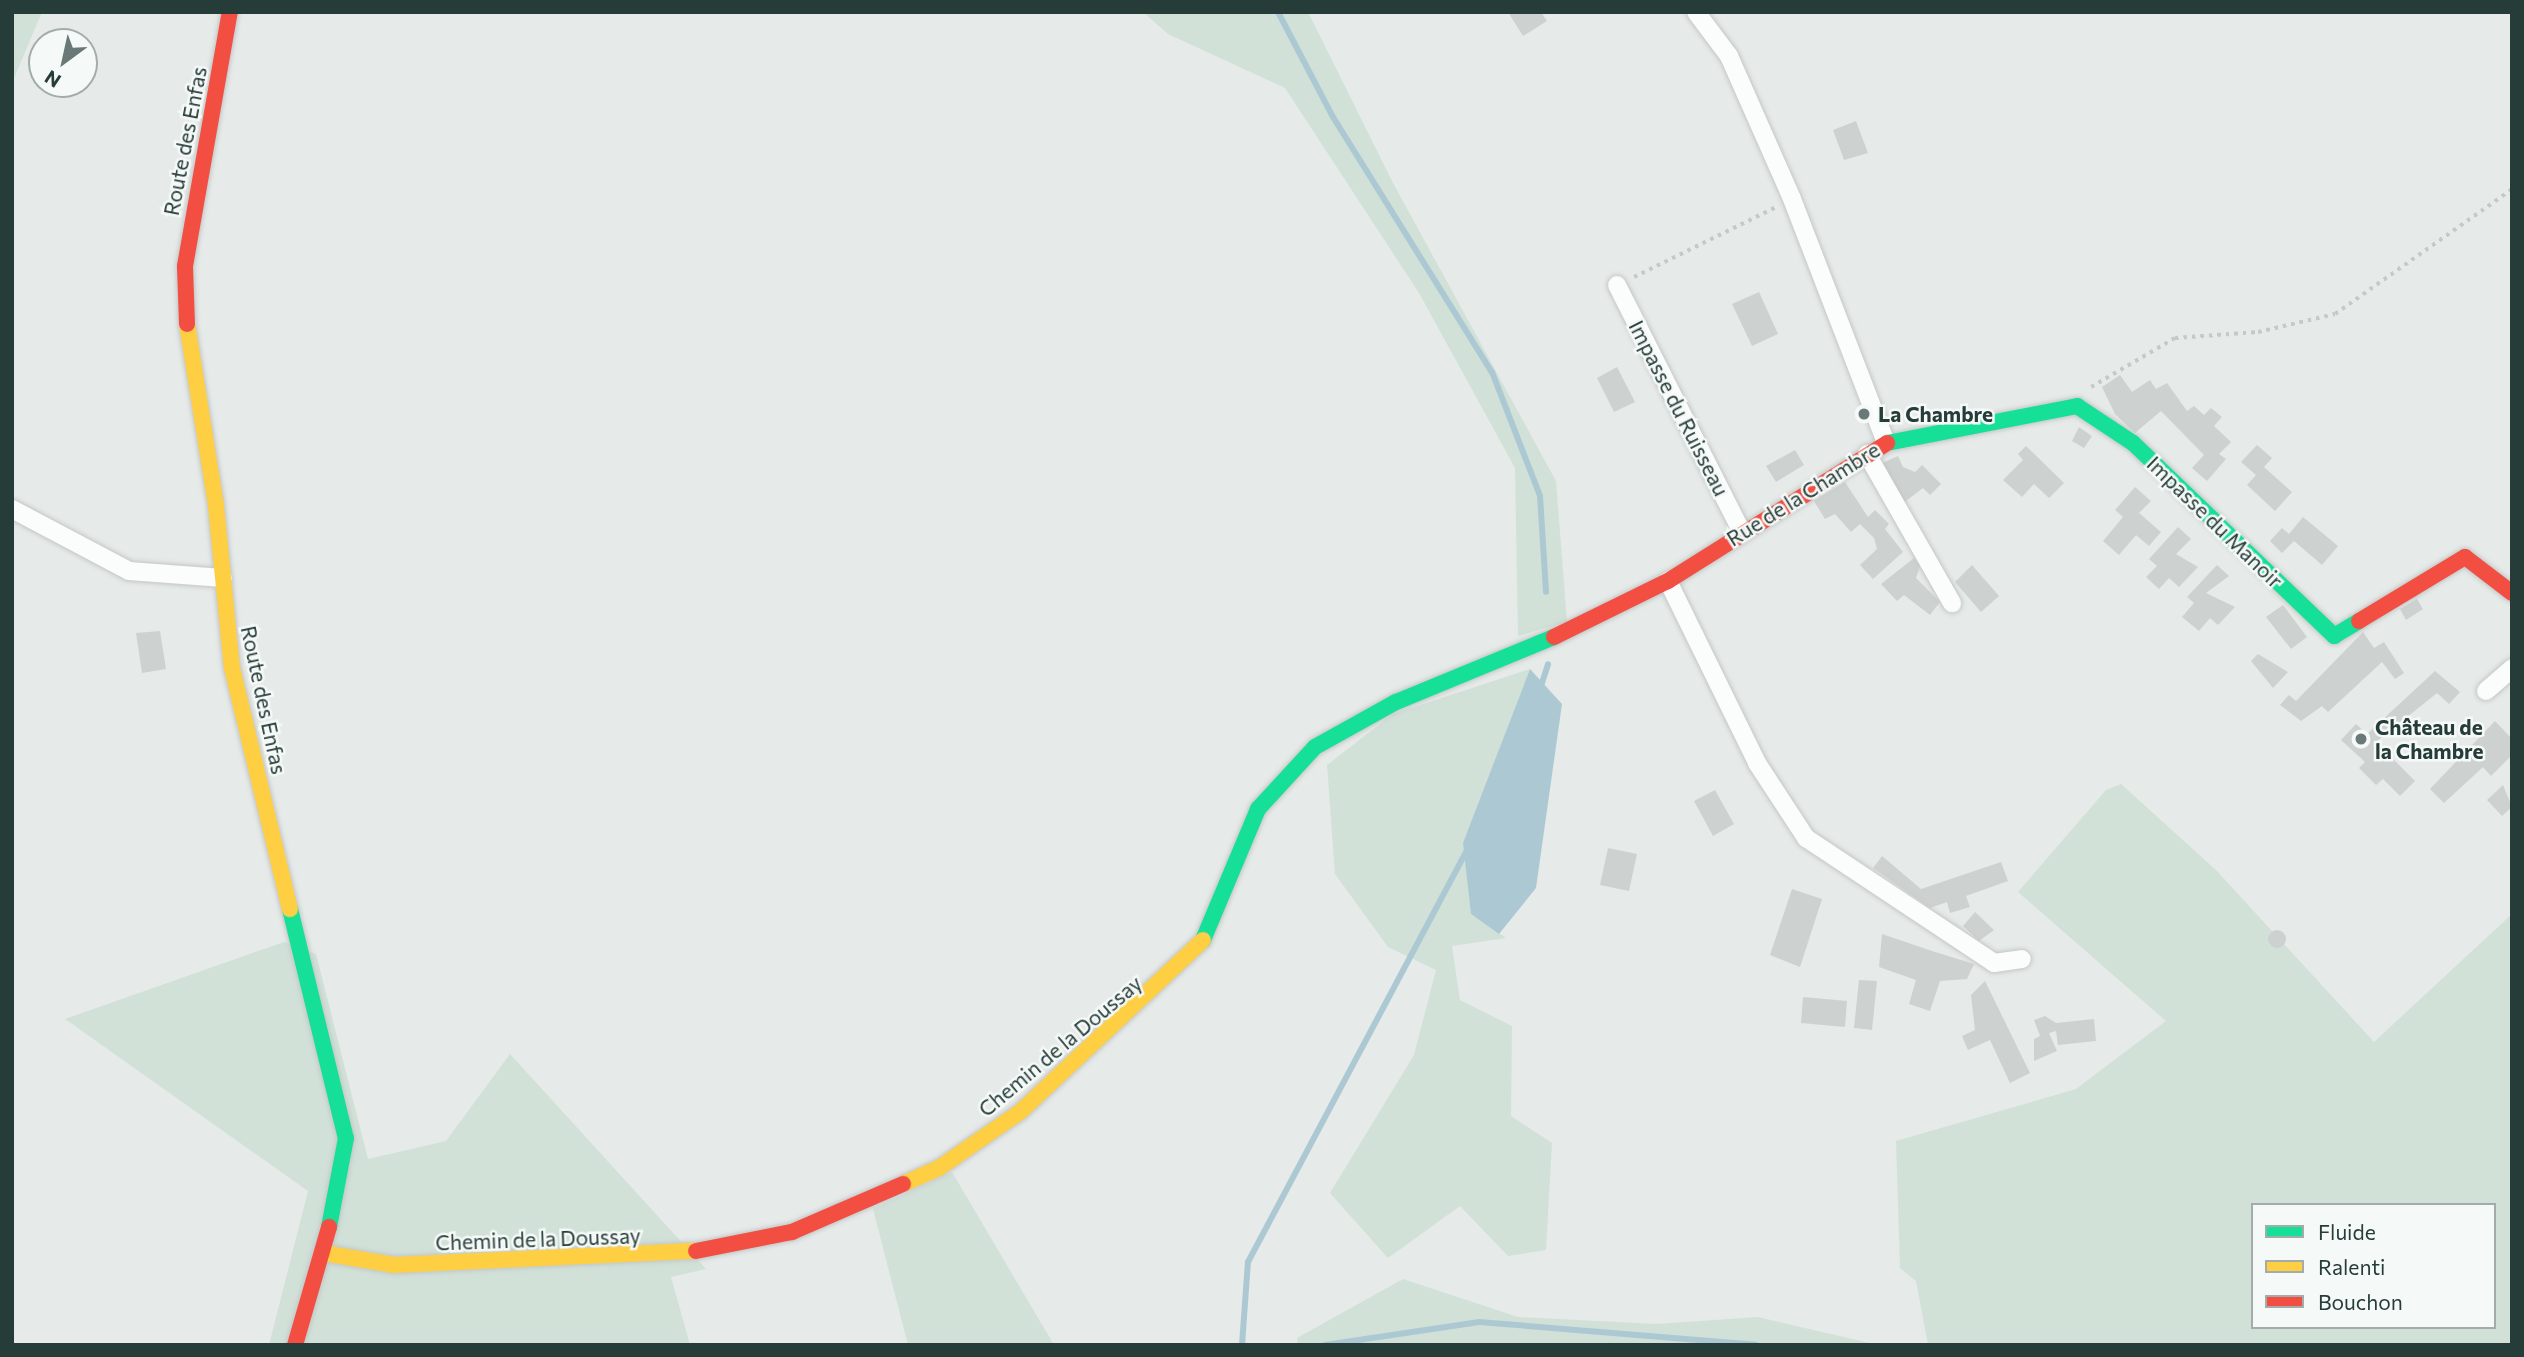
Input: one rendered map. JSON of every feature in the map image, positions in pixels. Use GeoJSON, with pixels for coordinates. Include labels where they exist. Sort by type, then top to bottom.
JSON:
{"type":"FeatureCollection","features":[{"type":"Feature","properties":{"kind":"street","name":"Route des Enfas"},"geometry":{"type":"LineString","coordinates":[[230,12],[184,291],[238,694],[344,1123],[344,1170],[323,1253],[295,1345]]}},
{"type":"Feature","properties":{"kind":"street","name":"Rue de la Chambre"},"geometry":{"type":"LineString","coordinates":[[1526,651],[1668,581],[1741,531],[1886,443],[1793,199],[1729,56],[1696,12]]}},
{"type":"Feature","properties":{"kind":"street","name":"Impasse du Ruisseau"},"geometry":{"type":"LineString","coordinates":[[1617,285],[1741,531]]}},
{"type":"Feature","properties":{"kind":"street"},"geometry":{"type":"LineString","coordinates":[[1886,443],[2077,406]]}},
{"type":"Feature","properties":{"kind":"street","name":"Impasse du Manoir"},"geometry":{"type":"LineString","coordinates":[[2077,406],[2133,443],[2334,636],[2465,557],[2512,593]]}},
{"type":"Feature","properties":{"kind":"street"},"geometry":{"type":"LineString","coordinates":[[1867,454],[1952,603]]}},
{"type":"Feature","properties":{"kind":"street"},"geometry":{"type":"LineString","coordinates":[[12,509],[129,571],[223,578]]}},
{"type":"Feature","properties":{"kind":"street"},"geometry":{"type":"LineString","coordinates":[[1668,581],[1757,762],[1806,838],[1994,963],[2022,959]]}},
{"type":"Feature","properties":{"kind":"street","name":"Chemin de la Doussay"},"geometry":{"type":"LineString","coordinates":[[323,1253],[394,1265],[684,1254],[792,1232],[939,1168],[1020,1112],[1199,950],[1258,809],[1315,747],[1396,702],[1526,651]]}},
{"type":"Feature","properties":{"kind":"street"},"geometry":{"type":"LineString","coordinates":[[2486,691],[2512,668]]}},
{"type":"Feature","properties":{"kind":"path"},"geometry":{"type":"LineString","coordinates":[[2077,406],[2124,363],[2175,338],[2258,332],[2335,314],[2512,189]]}},
{"type":"Feature","properties":{"kind":"path"},"geometry":{"type":"LineString","coordinates":[[1617,285],[1793,199]]}},
{"type":"Feature","properties":{"kind":"shaded area"},"geometry":{"type":"Polygon","coordinates":[[[12,12],[42,12],[35,28],[28,28],[28,45],[12,83],[12,12]]]}},
{"type":"Feature","properties":{"kind":"shaded area"},"geometry":{"type":"Polygon","coordinates":[[[1143,12],[1308,12],[1393,183],[1556,481],[1567,622],[1518,636],[1515,468],[1419,293],[1285,88],[1168,34],[1143,12]]]}},
{"type":"Feature","properties":{"kind":"shaded area"},"geometry":{"type":"Polygon","coordinates":[[[1530,669],[1464,843],[1471,914],[1506,938],[1452,946],[1460,1000],[1512,1026],[1511,1116],[1552,1143],[1546,1250],[1508,1256],[1460,1206],[1388,1258],[1330,1193],[1414,1055],[1436,970],[1388,947],[1335,874],[1327,765],[1393,714],[1530,669]]]}},
{"type":"Feature","properties":{"kind":"shaded area"},"geometry":{"type":"Polygon","coordinates":[[[2121,784],[2216,870],[2374,1042],[2512,914],[2512,1345],[1928,1345],[1916,1281],[1900,1268],[1896,1141],[2076,1089],[2166,1021],[2018,892],[2106,790],[2121,784]]]}},
{"type":"Feature","properties":{"kind":"shaded area"},"geometry":{"type":"Polygon","coordinates":[[[284,942],[316,954],[368,1159],[446,1141],[510,1054],[706,1269],[671,1277],[690,1345],[269,1345],[308,1191],[65,1019],[284,942]]]}},
{"type":"Feature","properties":{"kind":"shaded area"},"geometry":{"type":"Polygon","coordinates":[[[952,1172],[1054,1345],[908,1345],[873,1209],[952,1172]]]}},
{"type":"Feature","properties":{"kind":"shaded area"},"geometry":{"type":"Polygon","coordinates":[[[1403,1279],[1518,1317],[1656,1324],[1758,1317],[1878,1345],[1298,1345],[1297,1338],[1403,1279]]]}},
{"type":"Feature","properties":{"kind":"water"},"geometry":{"type":"Polygon","coordinates":[[[1530,669],[1562,704],[1536,888],[1499,934],[1471,914],[1463,843],[1530,669]]]}},
{"type":"Feature","properties":{"kind":"building"},"geometry":{"type":"Polygon","coordinates":[[[1508,12],[1541,12],[1547,21],[1523,36],[1508,12]]]}},
{"type":"Feature","properties":{"kind":"building"},"geometry":{"type":"Polygon","coordinates":[[[1856,121],[1868,153],[1844,160],[1833,130],[1856,121]]]}},
{"type":"Feature","properties":{"kind":"building"},"geometry":{"type":"Polygon","coordinates":[[[1759,292],[1778,334],[1752,346],[1732,304],[1759,292]]]}},
{"type":"Feature","properties":{"kind":"building"},"geometry":{"type":"Polygon","coordinates":[[[1617,367],[1635,402],[1614,412],[1597,378],[1617,367]]]}},
{"type":"Feature","properties":{"kind":"building"},"geometry":{"type":"Polygon","coordinates":[[[2120,375],[2132,392],[2150,380],[2156,389],[2167,383],[2187,411],[2194,406],[2204,415],[2211,408],[2222,417],[2214,426],[2231,442],[2219,454],[2226,459],[2207,481],[2192,468],[2204,455],[2161,411],[2135,433],[2115,414],[2102,387],[2120,375]]]}},
{"type":"Feature","properties":{"kind":"building"},"geometry":{"type":"Polygon","coordinates":[[[2079,427],[2092,436],[2084,448],[2072,441],[2079,427]]]}},
{"type":"Feature","properties":{"kind":"building"},"geometry":{"type":"Polygon","coordinates":[[[2257,445],[2272,458],[2264,467],[2292,492],[2275,511],[2247,485],[2256,475],[2241,462],[2257,445]]]}},
{"type":"Feature","properties":{"kind":"building"},"geometry":{"type":"Polygon","coordinates":[[[2026,446],[2064,483],[2049,498],[2034,484],[2022,497],[2003,480],[2023,460],[2018,454],[2026,446]]]}},
{"type":"Feature","properties":{"kind":"building"},"geometry":{"type":"Polygon","coordinates":[[[1795,450],[1804,465],[1776,482],[1766,466],[1795,450]]]}},
{"type":"Feature","properties":{"kind":"building"},"geometry":{"type":"Polygon","coordinates":[[[1898,456],[1903,467],[1915,472],[1922,465],[1941,484],[1930,495],[1923,488],[1902,504],[1880,464],[1898,456]]]}},
{"type":"Feature","properties":{"kind":"building"},"geometry":{"type":"Polygon","coordinates":[[[1845,482],[1868,517],[1875,510],[1889,524],[1885,529],[1903,552],[1873,579],[1860,565],[1877,549],[1874,538],[1860,524],[1851,532],[1835,514],[1825,519],[1814,501],[1845,482]]]}},
{"type":"Feature","properties":{"kind":"building"},"geometry":{"type":"Polygon","coordinates":[[[2135,487],[2151,501],[2139,513],[2161,532],[2149,546],[2136,535],[2119,555],[2103,541],[2123,517],[2115,510],[2135,487]]]}},
{"type":"Feature","properties":{"kind":"building"},"geometry":{"type":"Polygon","coordinates":[[[2303,517],[2338,546],[2322,565],[2294,541],[2282,553],[2270,541],[2282,528],[2289,534],[2303,517]]]}},
{"type":"Feature","properties":{"kind":"building"},"geometry":{"type":"Polygon","coordinates":[[[2178,527],[2191,539],[2176,554],[2198,567],[2179,587],[2169,578],[2159,589],[2146,577],[2157,566],[2149,559],[2178,527]]]}},
{"type":"Feature","properties":{"kind":"building"},"geometry":{"type":"Polygon","coordinates":[[[1914,558],[1920,566],[1916,578],[1940,602],[1930,615],[1904,595],[1897,601],[1881,584],[1914,558]]]}},
{"type":"Feature","properties":{"kind":"building"},"geometry":{"type":"Polygon","coordinates":[[[1972,565],[1999,596],[1981,612],[1955,582],[1972,565]]]}},
{"type":"Feature","properties":{"kind":"building"},"geometry":{"type":"Polygon","coordinates":[[[2217,565],[2229,576],[2206,593],[2235,607],[2218,625],[2210,618],[2199,631],[2182,617],[2194,603],[2187,597],[2217,565]]]}},
{"type":"Feature","properties":{"kind":"building"},"geometry":{"type":"Polygon","coordinates":[[[2417,599],[2423,609],[2406,620],[2400,609],[2417,599]]]}},
{"type":"Feature","properties":{"kind":"building"},"geometry":{"type":"Polygon","coordinates":[[[2283,605],[2307,637],[2291,649],[2266,617],[2283,605]]]}},
{"type":"Feature","properties":{"kind":"building"},"geometry":{"type":"Polygon","coordinates":[[[160,631],[166,669],[142,673],[136,633],[160,631]]]}},
{"type":"Feature","properties":{"kind":"building"},"geometry":{"type":"Polygon","coordinates":[[[2363,632],[2374,648],[2384,642],[2404,673],[2395,679],[2382,662],[2328,712],[2322,706],[2301,721],[2280,705],[2289,695],[2296,701],[2363,632]]]}},
{"type":"Feature","properties":{"kind":"building"},"geometry":{"type":"Polygon","coordinates":[[[2258,654],[2288,672],[2273,688],[2251,661],[2258,654]]]}},
{"type":"Feature","properties":{"kind":"building","name":"Château de la Chambre"},"geometry":{"type":"Polygon","coordinates":[[[2435,671],[2460,692],[2449,704],[2437,693],[2376,742],[2415,781],[2400,796],[2383,779],[2376,785],[2359,768],[2365,762],[2341,740],[2356,724],[2367,734],[2435,671]]]}},
{"type":"Feature","properties":{"kind":"building"},"geometry":{"type":"Polygon","coordinates":[[[2495,721],[2512,739],[2512,755],[2491,776],[2483,767],[2444,803],[2430,789],[2495,721]]]}},
{"type":"Feature","properties":{"kind":"building"},"geometry":{"type":"Polygon","coordinates":[[[2503,785],[2512,807],[2502,816],[2487,800],[2503,785]]]}},
{"type":"Feature","properties":{"kind":"building"},"geometry":{"type":"Polygon","coordinates":[[[1715,790],[1734,824],[1713,836],[1694,801],[1715,790]]]}},
{"type":"Feature","properties":{"kind":"building"},"geometry":{"type":"Polygon","coordinates":[[[1608,848],[1637,854],[1629,891],[1600,885],[1608,848]]]}},
{"type":"Feature","properties":{"kind":"building"},"geometry":{"type":"Polygon","coordinates":[[[1882,856],[1921,889],[2001,862],[2008,881],[1966,896],[1970,907],[1950,913],[1947,902],[1930,908],[1873,868],[1882,856]]]}},
{"type":"Feature","properties":{"kind":"building"},"geometry":{"type":"Polygon","coordinates":[[[1792,889],[1822,899],[1800,967],[1770,955],[1792,889]]]}},
{"type":"Feature","properties":{"kind":"building"},"geometry":{"type":"Polygon","coordinates":[[[1975,912],[1994,930],[1979,941],[1963,926],[1975,912]]]}},
{"type":"Feature","properties":{"kind":"building"},"geometry":{"type":"Polygon","coordinates":[[[2277,930],[2284,932],[2284,946],[2277,948],[2270,946],[2268,939],[2270,932],[2277,930]]]}},
{"type":"Feature","properties":{"kind":"building"},"geometry":{"type":"Polygon","coordinates":[[[1882,934],[1974,964],[1967,979],[1940,981],[1930,1011],[1909,1004],[1916,980],[1879,967],[1882,934]]]}},
{"type":"Feature","properties":{"kind":"building"},"geometry":{"type":"Polygon","coordinates":[[[1859,980],[1877,981],[1872,1030],[1854,1028],[1859,980]]]}},
{"type":"Feature","properties":{"kind":"building"},"geometry":{"type":"Polygon","coordinates":[[[1985,981],[2030,1073],[2010,1083],[1990,1040],[1968,1050],[1962,1036],[1975,1030],[1971,995],[1985,981]]]}},
{"type":"Feature","properties":{"kind":"building"},"geometry":{"type":"Polygon","coordinates":[[[1803,997],[1847,1001],[1845,1027],[1801,1023],[1803,997]]]}},
{"type":"Feature","properties":{"kind":"building"},"geometry":{"type":"Polygon","coordinates":[[[2045,1016],[2056,1023],[2094,1019],[2096,1041],[2058,1045],[2056,1031],[2049,1033],[2057,1051],[2034,1061],[2034,1039],[2040,1036],[2034,1020],[2045,1016]]]}},
{"type":"Feature","properties":{"kind":"waterway"},"geometry":{"type":"LineString","coordinates":[[1278,12],[1333,117],[1492,372],[1540,496],[1546,592]]}},
{"type":"Feature","properties":{"kind":"waterway"},"geometry":{"type":"LineString","coordinates":[[1540,689],[1548,664]]}},
{"type":"Feature","properties":{"kind":"waterway"},"geometry":{"type":"LineString","coordinates":[[1242,1345],[1248,1262],[1468,848]]}},
{"type":"Feature","properties":{"kind":"waterway"},"geometry":{"type":"LineString","coordinates":[[1325,1345],[1479,1322],[1756,1345]]}},
{"type":"Feature","properties":{"kind":"traffic: fast"},"geometry":{"type":"LineString","coordinates":[[1887,443],[2077,406],[2133,443],[2334,636],[2359,621]]}},
{"type":"Feature","properties":{"kind":"traffic: fast"},"geometry":{"type":"LineString","coordinates":[[1203,940],[1258,809],[1315,747],[1396,702],[1554,637]]}},
{"type":"Feature","properties":{"kind":"traffic: fast"},"geometry":{"type":"LineString","coordinates":[[290,909],[346,1138],[329,1227]]}},
{"type":"Feature","properties":{"kind":"traffic: slow"},"geometry":{"type":"LineString","coordinates":[[187,324],[216,506],[232,668],[290,909]]}},
{"type":"Feature","properties":{"kind":"traffic: slow"},"geometry":{"type":"LineString","coordinates":[[903,1184],[939,1168],[1020,1112],[1203,940]]}},
{"type":"Feature","properties":{"kind":"traffic: slow"},"geometry":{"type":"LineString","coordinates":[[323,1253],[394,1265],[696,1251]]}},
{"type":"Feature","properties":{"kind":"traffic: jam"},"geometry":{"type":"LineString","coordinates":[[187,324],[185,266],[230,12]]}},
{"type":"Feature","properties":{"kind":"traffic: jam"},"geometry":{"type":"LineString","coordinates":[[1554,637],[1668,581],[1887,443]]}},
{"type":"Feature","properties":{"kind":"traffic: jam"},"geometry":{"type":"LineString","coordinates":[[2359,621],[2465,557],[2512,593]]}},
{"type":"Feature","properties":{"kind":"traffic: jam"},"geometry":{"type":"LineString","coordinates":[[696,1251],[792,1232],[903,1184]]}},
{"type":"Feature","properties":{"kind":"traffic: jam"},"geometry":{"type":"LineString","coordinates":[[295,1345],[329,1227]]}},
{"type":"Feature","properties":{"kind":"place","name":"La Chambre"},"geometry":{"type":"Point","coordinates":[1864,414]}},
{"type":"Feature","properties":{"kind":"place","name":"Château de la Chambre"},"geometry":{"type":"Point","coordinates":[2361,739]}}]}
